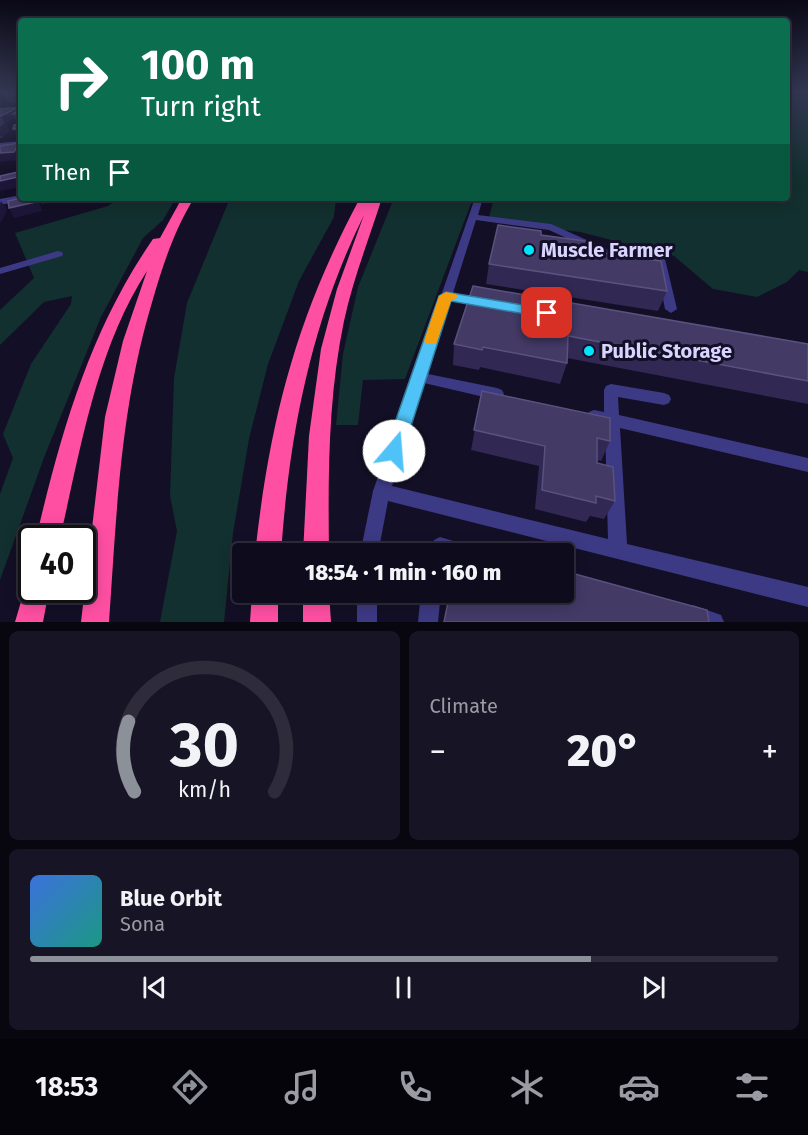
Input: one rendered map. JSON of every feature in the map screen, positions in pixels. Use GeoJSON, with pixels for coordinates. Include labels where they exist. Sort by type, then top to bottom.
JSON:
{"type":"FeatureCollection","features":[{"type":"Feature","properties":{"kind":"highway"},"geometry":{"type":"LineString","coordinates":[[269,543],[277,469],[301,349],[319,296],[364,201]]}},
{"type":"Feature","properties":{"kind":"highway"},"geometry":{"type":"LineString","coordinates":[[316,543],[317,496],[327,371],[346,285],[375,201]]}},
{"type":"Feature","properties":{"kind":"highway"},"geometry":{"type":"LineString","coordinates":[[51,525],[64,462],[83,401],[107,337],[140,267],[181,209]]}},
{"type":"Feature","properties":{"kind":"highway"},"geometry":{"type":"LineString","coordinates":[[95,622],[112,435],[124,373],[136,326],[159,258],[181,209]]}},
{"type":"Feature","properties":{"kind":"highway"},"geometry":{"type":"LineString","coordinates":[[29,622],[33,603]]}},
{"type":"Feature","properties":{"kind":"highway"},"geometry":{"type":"LineString","coordinates":[[264,622],[265,603]]}},
{"type":"Feature","properties":{"kind":"highway"},"geometry":{"type":"LineString","coordinates":[[316,603],[317,622]]}},
{"type":"Feature","properties":{"kind":"street"},"geometry":{"type":"LineString","coordinates":[[0,145],[18,143]]}},
{"type":"Feature","properties":{"kind":"street"},"geometry":{"type":"LineString","coordinates":[[2,202],[18,199]]}},
{"type":"Feature","properties":{"kind":"street"},"geometry":{"type":"LineString","coordinates":[[371,543],[381,491],[478,201]]}},
{"type":"Feature","properties":{"kind":"street"},"geometry":{"type":"LineString","coordinates":[[472,217],[551,227],[607,253]]}},
{"type":"Feature","properties":{"kind":"street"},"geometry":{"type":"LineString","coordinates":[[572,248],[661,261],[658,277],[670,309]]}},
{"type":"Feature","properties":{"kind":"street"},"geometry":{"type":"LineString","coordinates":[[607,253],[609,269]]}},
{"type":"Feature","properties":{"kind":"street"},"geometry":{"type":"LineString","coordinates":[[0,271],[58,254]]}},
{"type":"Feature","properties":{"kind":"street"},"geometry":{"type":"LineString","coordinates":[[446,296],[492,304]]}},
{"type":"Feature","properties":{"kind":"street"},"geometry":{"type":"LineString","coordinates":[[419,377],[509,397]]}},
{"type":"Feature","properties":{"kind":"street"},"geometry":{"type":"LineString","coordinates":[[618,551],[611,390],[664,399]]}},
{"type":"Feature","properties":{"kind":"street"},"geometry":{"type":"LineString","coordinates":[[578,412],[808,465]]}},
{"type":"Feature","properties":{"kind":"street"},"geometry":{"type":"LineString","coordinates":[[381,491],[808,597]]}},
{"type":"Feature","properties":{"kind":"street"},"geometry":{"type":"LineString","coordinates":[[367,603],[367,622]]}},
{"type":"Feature","properties":{"kind":"street"},"geometry":{"type":"LineString","coordinates":[[428,622],[430,603]]}},
{"type":"Feature","properties":{"kind":"street"},"geometry":{"type":"LineString","coordinates":[[680,612],[714,622]]}},
{"type":"Feature","properties":{"kind":"green space"},"geometry":{"type":"Polygon","coordinates":[[[790,121],[808,121],[808,272],[799,270],[787,282],[757,297],[713,289],[674,256],[580,232],[488,221],[493,201],[790,201],[790,121]]]}},
{"type":"Feature","properties":{"kind":"green space"},"geometry":{"type":"Polygon","coordinates":[[[115,201],[174,201],[163,220],[143,238],[101,317],[18,525],[0,580],[0,494],[13,458],[3,434],[31,364],[71,304],[72,296],[44,302],[0,345],[0,310],[34,278],[15,233],[108,206],[115,201]]]}},
{"type":"Feature","properties":{"kind":"green space"},"geometry":{"type":"Polygon","coordinates":[[[229,201],[336,201],[334,217],[299,281],[268,364],[249,439],[233,533],[224,622],[160,622],[177,531],[170,496],[174,378],[187,303],[229,201]]]}},
{"type":"Feature","properties":{"kind":"green space"},"geometry":{"type":"Polygon","coordinates":[[[393,201],[472,201],[405,379],[363,380],[358,425],[336,425],[343,354],[358,287],[393,201]]]}},
{"type":"Feature","properties":{"kind":"building"},"geometry":{"type":"Polygon","coordinates":[[[18,143],[14,152],[0,153],[0,146],[18,143]]]}},
{"type":"Feature","properties":{"kind":"building"},"geometry":{"type":"Polygon","coordinates":[[[18,172],[18,177],[0,181],[0,176],[18,172]]]}},
{"type":"Feature","properties":{"kind":"building"},"geometry":{"type":"Polygon","coordinates":[[[18,199],[18,201],[36,202],[9,208],[8,201],[18,199]]]}},
{"type":"Feature","properties":{"kind":"building"},"geometry":{"type":"Polygon","coordinates":[[[498,225],[541,231],[541,235],[592,242],[592,251],[661,261],[667,291],[489,264],[498,225]]]}},
{"type":"Feature","properties":{"kind":"building"},"geometry":{"type":"Polygon","coordinates":[[[473,286],[808,344],[808,381],[568,336],[567,363],[483,347],[482,350],[454,344],[473,286]]]}},
{"type":"Feature","properties":{"kind":"building"},"geometry":{"type":"Polygon","coordinates":[[[482,391],[610,418],[610,441],[597,438],[597,463],[613,467],[615,501],[596,496],[596,503],[542,490],[545,446],[474,430],[482,391]]]}},
{"type":"Feature","properties":{"kind":"building"},"geometry":{"type":"Polygon","coordinates":[[[574,574],[707,610],[709,622],[444,622],[448,603],[574,603],[574,574]]]}},
{"type":"Feature","properties":{"kind":"slow traffic"},"geometry":{"type":"LineString","coordinates":[[431,341],[446,296],[452,297]]}},
{"type":"Feature","properties":{"kind":"place","name":"Muscle Farmer"},"geometry":{"type":"Point","coordinates":[529,250]}},
{"type":"Feature","properties":{"kind":"place","name":"Public Storage"},"geometry":{"type":"Point","coordinates":[589,351]}},
{"type":"Feature","properties":{"kind":"route"},"geometry":{"type":"LineString","coordinates":[[394,451],[446,296],[547,313]]}}]}
